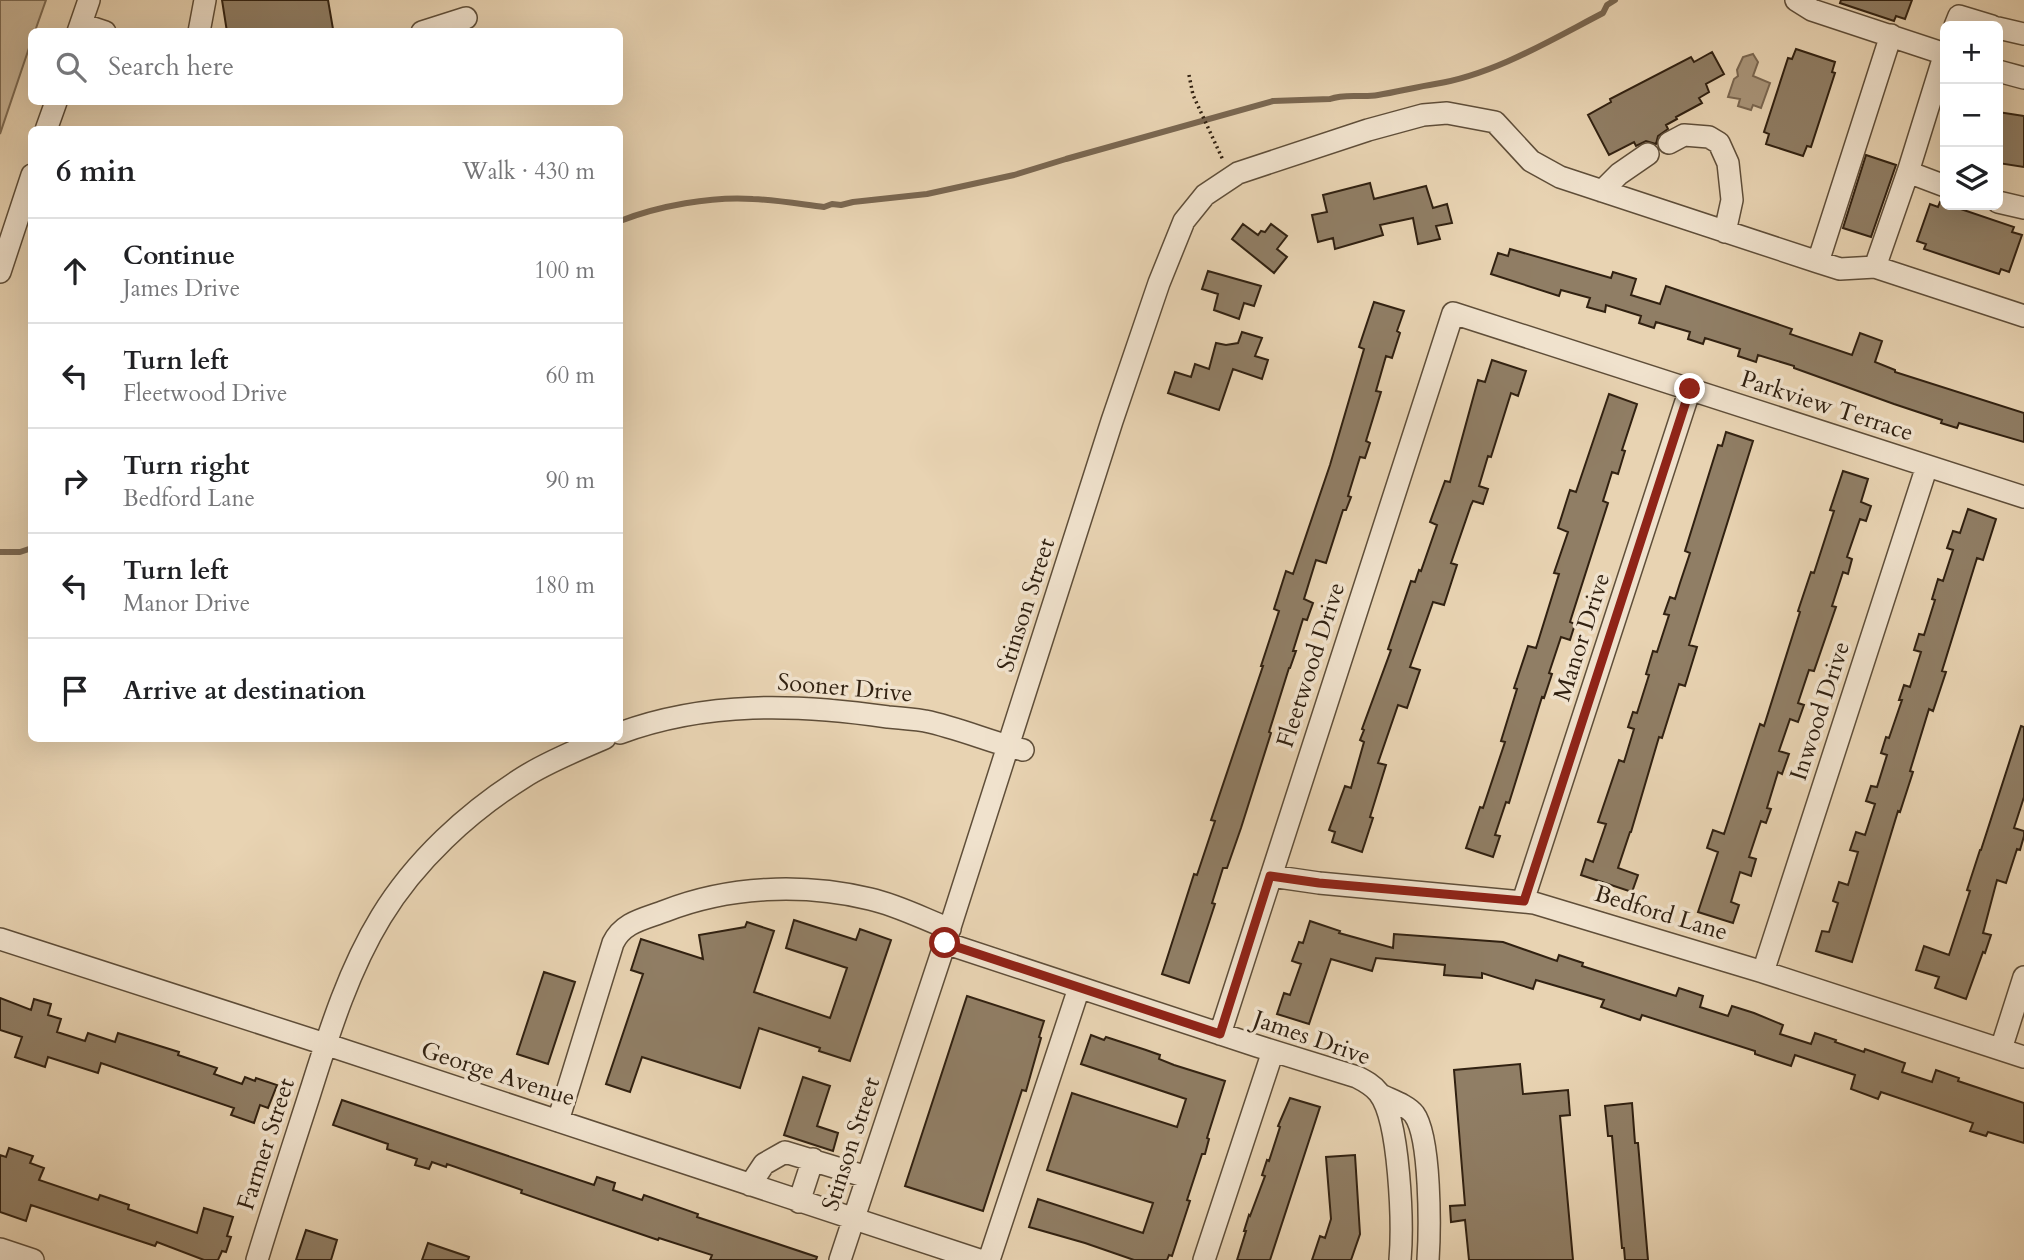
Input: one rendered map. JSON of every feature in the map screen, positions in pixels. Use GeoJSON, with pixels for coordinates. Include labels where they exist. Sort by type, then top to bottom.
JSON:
{"type":"FeatureCollection","features":[{"type":"Feature","properties":{"kind":"street"},"geometry":{"type":"LineString","coordinates":[[80,28],[89,0]]}},
{"type":"Feature","properties":{"kind":"street"},"geometry":{"type":"LineString","coordinates":[[200,28],[205,0]]}},
{"type":"Feature","properties":{"kind":"street"},"geometry":{"type":"LineString","coordinates":[[1796,0],[1812,10],[1940,52]]}},
{"type":"Feature","properties":{"kind":"street"},"geometry":{"type":"LineString","coordinates":[[1957,21],[1959,16],[1976,21]]}},
{"type":"Feature","properties":{"kind":"street"},"geometry":{"type":"LineString","coordinates":[[435,28],[466,18]]}},
{"type":"Feature","properties":{"kind":"street"},"geometry":{"type":"LineString","coordinates":[[2003,29],[2024,34]]}},
{"type":"Feature","properties":{"kind":"street"},"geometry":{"type":"LineString","coordinates":[[1818,262],[1891,35]]}},
{"type":"Feature","properties":{"kind":"street"},"geometry":{"type":"LineString","coordinates":[[1940,70],[1875,267],[2024,316]]}},
{"type":"Feature","properties":{"kind":"street"},"geometry":{"type":"LineString","coordinates":[[2003,72],[2024,78]]}},
{"type":"Feature","properties":{"kind":"street"},"geometry":{"type":"LineString","coordinates":[[48,126],[55,105]]}},
{"type":"Feature","properties":{"kind":"street","name":"Stinson Street"},"geometry":{"type":"LineString","coordinates":[[840,1260],[947,936],[1015,748],[1112,421],[1171,250],[1184,221],[1205,195],[1238,173],[1368,130],[1423,115],[1447,113],[1496,122],[1531,161],[1560,177],[1840,269],[1875,267]]}},
{"type":"Feature","properties":{"kind":"street"},"geometry":{"type":"LineString","coordinates":[[1669,143],[1684,135],[1709,137],[1719,143],[1728,163],[1732,200],[1725,232]]}},
{"type":"Feature","properties":{"kind":"street"},"geometry":{"type":"LineString","coordinates":[[1602,191],[1619,174],[1648,154]]}},
{"type":"Feature","properties":{"kind":"street"},"geometry":{"type":"LineString","coordinates":[[1908,172],[1940,184]]}},
{"type":"Feature","properties":{"kind":"street"},"geometry":{"type":"LineString","coordinates":[[0,272],[28,188]]}},
{"type":"Feature","properties":{"kind":"street"},"geometry":{"type":"LineString","coordinates":[[2003,203],[2024,208]]}},
{"type":"Feature","properties":{"kind":"street","name":"Parkview Terrace"},"geometry":{"type":"LineString","coordinates":[[1453,313],[2024,498]]}},
{"type":"Feature","properties":{"kind":"street","name":"Fleetwood Drive"},"geometry":{"type":"LineString","coordinates":[[1220,1034],[1453,313]]}},
{"type":"Feature","properties":{"kind":"street","name":"Manor Drive"},"geometry":{"type":"LineString","coordinates":[[1524,901],[1690,389]]}},
{"type":"Feature","properties":{"kind":"street","name":"Inwood Drive"},"geometry":{"type":"LineString","coordinates":[[1763,972],[1927,466]]}},
{"type":"Feature","properties":{"kind":"street","name":"Sooner Drive"},"geometry":{"type":"LineString","coordinates":[[623,732],[642,725],[703,712],[780,707],[819,708],[926,722],[1015,748]]}},
{"type":"Feature","properties":{"kind":"street"},"geometry":{"type":"LineString","coordinates":[[326,1044],[336,1012],[371,935],[395,896],[417,869],[470,817],[524,777],[596,742]]}},
{"type":"Feature","properties":{"kind":"street","name":"Bedford Lane"},"geometry":{"type":"LineString","coordinates":[[1270,876],[1319,883],[1524,901],[1560,909],[2024,1057]]}},
{"type":"Feature","properties":{"kind":"street","name":"James Drive"},"geometry":{"type":"LineString","coordinates":[[558,1121],[618,933],[626,926],[682,904],[730,893],[817,889],[872,899],[947,936],[1079,988],[1370,1083],[1381,1095],[1389,1115],[1398,1172],[1400,1260]]}},
{"type":"Feature","properties":{"kind":"street","name":"George Avenue"},"geometry":{"type":"LineString","coordinates":[[0,939],[979,1260]]}},
{"type":"Feature","properties":{"kind":"street"},"geometry":{"type":"LineString","coordinates":[[2001,1049],[2024,977]]}},
{"type":"Feature","properties":{"kind":"street"},"geometry":{"type":"LineString","coordinates":[[989,1260],[1079,988]]}},
{"type":"Feature","properties":{"kind":"street","name":"Farmer Street"},"geometry":{"type":"LineString","coordinates":[[257,1260],[326,1044]]}},
{"type":"Feature","properties":{"kind":"street"},"geometry":{"type":"LineString","coordinates":[[1204,1260],[1273,1051]]}},
{"type":"Feature","properties":{"kind":"street"},"geometry":{"type":"LineString","coordinates":[[1381,1095],[1409,1108],[1419,1125],[1429,1193],[1428,1260]]}},
{"type":"Feature","properties":{"kind":"street"},"geometry":{"type":"LineString","coordinates":[[750,1185],[764,1164],[785,1152],[867,1177]]}},
{"type":"Feature","properties":{"kind":"street"},"geometry":{"type":"LineString","coordinates":[[799,1202],[813,1159]]}},
{"type":"Feature","properties":{"kind":"street"},"geometry":{"type":"LineString","coordinates":[[0,1249],[33,1260]]}},
{"type":"Feature","properties":{"kind":"path"},"geometry":{"type":"LineString","coordinates":[[1189,75],[1193,95],[1231,177]]}},
{"type":"Feature","properties":{"kind":"shaded area"},"geometry":{"type":"Polygon","coordinates":[[[0,0],[46,0],[36,28],[28,28],[28,51],[0,134],[0,0]]]}},
{"type":"Feature","properties":{"kind":"shaded area"},"geometry":{"type":"Polygon","coordinates":[[[1753,54],[1758,62],[1753,76],[1770,83],[1761,108],[1753,105],[1751,110],[1738,106],[1740,99],[1728,97],[1743,57],[1753,54]]]}},
{"type":"Feature","properties":{"kind":"building"},"geometry":{"type":"Polygon","coordinates":[[[222,0],[328,0],[333,28],[226,28],[222,0]]]}},
{"type":"Feature","properties":{"kind":"building"},"geometry":{"type":"Polygon","coordinates":[[[1841,0],[1912,0],[1905,19],[1896,16],[1894,21],[1840,3],[1841,0]]]}},
{"type":"Feature","properties":{"kind":"building"},"geometry":{"type":"Polygon","coordinates":[[[1796,49],[1835,62],[1832,72],[1835,73],[1811,147],[1807,146],[1803,156],[1766,144],[1769,134],[1764,132],[1788,58],[1792,59],[1796,49]]]}},
{"type":"Feature","properties":{"kind":"building"},"geometry":{"type":"Polygon","coordinates":[[[1712,52],[1724,74],[1706,84],[1709,92],[1699,98],[1702,103],[1666,125],[1668,129],[1658,136],[1656,144],[1646,141],[1636,146],[1634,142],[1609,155],[1588,115],[1611,102],[1610,99],[1691,57],[1694,62],[1712,52]]]}},
{"type":"Feature","properties":{"kind":"building"},"geometry":{"type":"Polygon","coordinates":[[[2003,113],[2024,116],[2024,167],[2003,164],[2003,113]]]}},
{"type":"Feature","properties":{"kind":"building"},"geometry":{"type":"Polygon","coordinates":[[[1866,155],[1896,165],[1871,237],[1843,228],[1866,155]]]}},
{"type":"Feature","properties":{"kind":"building"},"geometry":{"type":"Polygon","coordinates":[[[1370,183],[1374,199],[1426,186],[1433,208],[1447,204],[1452,223],[1436,226],[1440,239],[1418,244],[1413,218],[1380,225],[1383,235],[1335,249],[1333,238],[1318,242],[1312,215],[1327,212],[1323,195],[1370,183]]]}},
{"type":"Feature","properties":{"kind":"building"},"geometry":{"type":"Polygon","coordinates":[[[1940,202],[1940,210],[1964,210],[2014,227],[2012,232],[2022,235],[2009,272],[2001,269],[1999,274],[1924,249],[1926,244],[1917,241],[1930,204],[1938,207],[1940,202]]]}},
{"type":"Feature","properties":{"kind":"building"},"geometry":{"type":"Polygon","coordinates":[[[1243,224],[1258,235],[1261,231],[1265,232],[1271,224],[1287,236],[1277,249],[1287,257],[1274,273],[1232,239],[1243,224]]]}},
{"type":"Feature","properties":{"kind":"building"},"geometry":{"type":"Polygon","coordinates":[[[1510,249],[1611,278],[1613,272],[1636,279],[1631,295],[1660,304],[1666,286],[1792,329],[1790,334],[1852,355],[1860,333],[1882,341],[1875,362],[1895,372],[2024,413],[2024,442],[1959,423],[1957,428],[1941,423],[1942,420],[1794,366],[1758,355],[1756,362],[1738,356],[1740,349],[1705,338],[1703,344],[1688,339],[1690,332],[1656,322],[1654,328],[1639,323],[1641,316],[1606,305],[1605,312],[1587,307],[1590,298],[1561,290],[1559,296],[1491,274],[1498,253],[1508,256],[1510,249]]]}},
{"type":"Feature","properties":{"kind":"building"},"geometry":{"type":"Polygon","coordinates":[[[1208,271],[1261,286],[1254,306],[1244,303],[1239,319],[1214,310],[1218,294],[1202,289],[1208,271]]]}},
{"type":"Feature","properties":{"kind":"building"},"geometry":{"type":"Polygon","coordinates":[[[1374,302],[1404,311],[1397,331],[1400,333],[1392,358],[1386,356],[1376,391],[1381,392],[1366,441],[1370,443],[1365,458],[1360,457],[1348,496],[1351,497],[1346,510],[1343,510],[1326,563],[1316,560],[1304,599],[1313,603],[1307,620],[1303,619],[1293,651],[1296,651],[1269,732],[1271,733],[1227,868],[1223,868],[1212,903],[1215,904],[1189,983],[1162,974],[1194,874],[1197,875],[1215,821],[1211,820],[1263,666],[1279,611],[1274,609],[1286,571],[1293,574],[1330,465],[1364,349],[1359,347],[1374,302]]]}},
{"type":"Feature","properties":{"kind":"building"},"geometry":{"type":"Polygon","coordinates":[[[1242,332],[1262,338],[1255,356],[1268,360],[1262,379],[1233,369],[1219,410],[1168,393],[1175,372],[1191,377],[1195,364],[1209,369],[1216,343],[1238,343],[1242,332]]]}},
{"type":"Feature","properties":{"kind":"building"},"geometry":{"type":"Polygon","coordinates":[[[1492,360],[1526,371],[1518,396],[1511,393],[1491,457],[1488,456],[1479,486],[1488,489],[1483,504],[1473,501],[1471,505],[1451,563],[1457,565],[1444,605],[1433,602],[1410,667],[1420,670],[1407,708],[1398,705],[1378,763],[1386,765],[1362,852],[1332,842],[1335,832],[1329,830],[1345,786],[1351,788],[1364,742],[1360,740],[1364,730],[1362,729],[1391,650],[1388,649],[1411,581],[1415,582],[1419,570],[1421,571],[1437,525],[1430,522],[1445,481],[1450,482],[1478,380],[1485,382],[1492,360]]]}},
{"type":"Feature","properties":{"kind":"building"},"geometry":{"type":"Polygon","coordinates":[[[1609,394],[1637,404],[1622,450],[1625,451],[1618,474],[1612,472],[1603,501],[1608,503],[1570,622],[1575,624],[1570,640],[1561,637],[1549,673],[1552,674],[1544,698],[1542,697],[1509,803],[1506,802],[1495,835],[1500,836],[1493,857],[1466,848],[1480,807],[1483,808],[1505,742],[1501,741],[1528,646],[1536,648],[1559,574],[1554,573],[1568,532],[1558,528],[1570,490],[1576,492],[1609,394]]]}},
{"type":"Feature","properties":{"kind":"building"},"geometry":{"type":"Polygon","coordinates":[[[1726,432],[1753,441],[1689,645],[1697,647],[1685,686],[1679,684],[1662,738],[1659,737],[1618,868],[1638,875],[1632,892],[1581,875],[1586,859],[1593,862],[1606,824],[1598,822],[1619,760],[1624,762],[1634,729],[1628,727],[1633,712],[1637,713],[1649,675],[1646,674],[1653,651],[1657,652],[1669,615],[1664,614],[1670,597],[1675,599],[1690,553],[1685,551],[1718,445],[1722,446],[1726,432]]]}},
{"type":"Feature","properties":{"kind":"building"},"geometry":{"type":"Polygon","coordinates":[[[1843,471],[1868,479],[1861,502],[1871,506],[1866,521],[1860,519],[1847,557],[1852,559],[1848,574],[1843,572],[1832,606],[1836,607],[1814,671],[1809,670],[1798,703],[1804,705],[1798,722],[1790,719],[1779,751],[1789,754],[1782,774],[1778,772],[1767,808],[1771,809],[1766,823],[1761,821],[1749,857],[1756,859],[1751,876],[1740,872],[1731,902],[1739,905],[1733,923],[1698,912],[1718,852],[1707,848],[1713,830],[1724,834],[1760,724],[1764,726],[1800,612],[1798,611],[1811,572],[1814,573],[1834,511],[1830,510],[1843,471]]]}},
{"type":"Feature","properties":{"kind":"building"},"geometry":{"type":"Polygon","coordinates":[[[1968,509],[1996,519],[1983,560],[1977,558],[1942,671],[1946,672],[1933,711],[1929,709],[1910,771],[1913,772],[1900,812],[1898,811],[1852,962],[1816,951],[1822,931],[1829,932],[1838,903],[1833,901],[1839,882],[1848,885],[1858,852],[1850,850],[1856,832],[1865,835],[1875,804],[1866,801],[1871,786],[1877,787],[1887,755],[1881,753],[1886,737],[1889,738],[1902,700],[1899,700],[1904,685],[1910,687],[1921,652],[1914,650],[1919,634],[1924,635],[1935,600],[1932,599],[1938,579],[1943,581],[1953,550],[1947,548],[1953,531],[1960,533],[1968,509]]]}},
{"type":"Feature","properties":{"kind":"building"},"geometry":{"type":"Polygon","coordinates":[[[2021,726],[2024,727],[2024,797],[2014,828],[2024,831],[2024,836],[2006,883],[1997,880],[1983,933],[1991,935],[1966,999],[1935,988],[1939,977],[1916,970],[1924,946],[1949,955],[1970,891],[1967,890],[2021,726]]]}},
{"type":"Feature","properties":{"kind":"building"},"geometry":{"type":"Polygon","coordinates":[[[794,920],[856,940],[860,929],[891,940],[850,1061],[759,1028],[740,1088],[642,1057],[630,1092],[606,1084],[643,974],[631,970],[641,939],[703,959],[699,935],[745,927],[747,922],[774,931],[754,992],[830,1018],[847,968],[786,948],[794,920]]]}},
{"type":"Feature","properties":{"kind":"building"},"geometry":{"type":"Polygon","coordinates":[[[1310,921],[1340,931],[1339,933],[1393,948],[1394,934],[1503,942],[1557,961],[1559,955],[1583,963],[1582,966],[1676,996],[1679,988],[1703,996],[1700,1007],[1728,1016],[1732,1006],[1783,1025],[1780,1034],[1811,1044],[1815,1033],[1864,1052],[1865,1049],[1905,1063],[1902,1072],[1932,1082],[1936,1070],[1959,1078],[1958,1081],[2024,1103],[2024,1143],[1988,1132],[1986,1136],[1970,1131],[1973,1123],[1881,1092],[1878,1099],[1851,1089],[1855,1075],[1795,1055],[1791,1066],[1755,1054],[1755,1051],[1642,1015],[1640,1020],[1601,1007],[1604,1000],[1536,980],[1533,989],[1482,973],[1482,978],[1444,975],[1445,965],[1376,958],[1372,971],[1331,959],[1309,1024],[1277,1014],[1284,993],[1290,995],[1301,964],[1292,961],[1299,942],[1303,943],[1310,921]]]}},
{"type":"Feature","properties":{"kind":"building"},"geometry":{"type":"Polygon","coordinates":[[[544,972],[575,982],[548,1064],[517,1054],[544,972]]]}},
{"type":"Feature","properties":{"kind":"building"},"geometry":{"type":"Polygon","coordinates":[[[967,996],[1044,1021],[1026,1091],[1022,1090],[983,1211],[905,1186],[967,996]]]}},
{"type":"Feature","properties":{"kind":"building"},"geometry":{"type":"Polygon","coordinates":[[[0,998],[31,1010],[34,999],[51,1004],[48,1015],[61,1019],[57,1032],[85,1041],[88,1033],[115,1042],[118,1033],[179,1052],[178,1055],[217,1068],[214,1074],[242,1084],[245,1077],[277,1085],[268,1108],[260,1105],[254,1123],[231,1115],[234,1108],[101,1063],[98,1073],[48,1057],[45,1067],[15,1057],[22,1037],[0,1030],[0,998]]]}},
{"type":"Feature","properties":{"kind":"building"},"geometry":{"type":"Polygon","coordinates":[[[1091,1035],[1146,1050],[1160,1055],[1159,1059],[1174,1065],[1225,1081],[1207,1138],[1209,1139],[1205,1154],[1202,1154],[1187,1200],[1190,1201],[1172,1256],[1169,1255],[1167,1260],[1134,1260],[1029,1227],[1038,1199],[1143,1233],[1153,1203],[1047,1170],[1072,1093],[1177,1127],[1186,1099],[1081,1064],[1091,1035]]]}},
{"type":"Feature","properties":{"kind":"building"},"geometry":{"type":"Polygon","coordinates":[[[1520,1064],[1523,1094],[1568,1090],[1570,1115],[1560,1116],[1573,1260],[1469,1260],[1465,1220],[1451,1222],[1450,1206],[1465,1205],[1454,1070],[1520,1064]]]}},
{"type":"Feature","properties":{"kind":"building"},"geometry":{"type":"Polygon","coordinates":[[[803,1077],[830,1086],[817,1126],[838,1133],[833,1151],[784,1135],[803,1077]]]}},
{"type":"Feature","properties":{"kind":"building"},"geometry":{"type":"Polygon","coordinates":[[[1290,1098],[1320,1107],[1270,1260],[1237,1260],[1249,1215],[1265,1176],[1262,1175],[1280,1127],[1278,1126],[1290,1098]]]}},
{"type":"Feature","properties":{"kind":"building"},"geometry":{"type":"Polygon","coordinates":[[[342,1100],[594,1185],[597,1177],[615,1183],[613,1190],[642,1200],[644,1195],[698,1214],[697,1217],[817,1257],[816,1260],[710,1260],[712,1255],[659,1238],[658,1240],[521,1193],[522,1190],[447,1164],[446,1167],[432,1162],[429,1169],[415,1165],[417,1159],[387,1149],[388,1144],[333,1125],[342,1100]]]}},
{"type":"Feature","properties":{"kind":"building"},"geometry":{"type":"Polygon","coordinates":[[[1632,1103],[1648,1260],[1625,1260],[1612,1136],[1608,1136],[1605,1106],[1632,1103]]]}},
{"type":"Feature","properties":{"kind":"building"},"geometry":{"type":"Polygon","coordinates":[[[9,1148],[33,1156],[30,1163],[44,1168],[39,1180],[98,1200],[100,1195],[129,1205],[128,1209],[197,1233],[204,1208],[233,1217],[227,1236],[231,1237],[226,1252],[222,1251],[218,1260],[204,1260],[157,1242],[155,1246],[31,1205],[26,1221],[0,1212],[0,1155],[6,1157],[9,1148]]]}},
{"type":"Feature","properties":{"kind":"building"},"geometry":{"type":"Polygon","coordinates":[[[1355,1155],[1360,1234],[1351,1260],[1312,1260],[1320,1236],[1325,1238],[1331,1219],[1326,1157],[1355,1155]]]}},
{"type":"Feature","properties":{"kind":"building"},"geometry":{"type":"Polygon","coordinates":[[[306,1230],[337,1240],[331,1260],[296,1260],[306,1230]]]}},
{"type":"Feature","properties":{"kind":"building"},"geometry":{"type":"Polygon","coordinates":[[[428,1243],[469,1257],[468,1260],[422,1260],[428,1243]]]}},
{"type":"Feature","properties":{"kind":"waterway"},"geometry":{"type":"LineString","coordinates":[[623,220],[668,207],[720,199],[737,198],[824,207],[927,194],[1014,175],[1273,101],[1372,96],[1457,79],[1500,65],[1542,45],[1603,13],[1607,5],[1615,0]]}},
{"type":"Feature","properties":{"kind":"waterway"},"geometry":{"type":"LineString","coordinates":[[0,552],[28,549]]}},
{"type":"Feature","properties":{"kind":"route"},"geometry":{"type":"LineString","coordinates":[[945,943],[1220,1034],[1270,876],[1319,883],[1524,901],[1690,389]]}}]}
